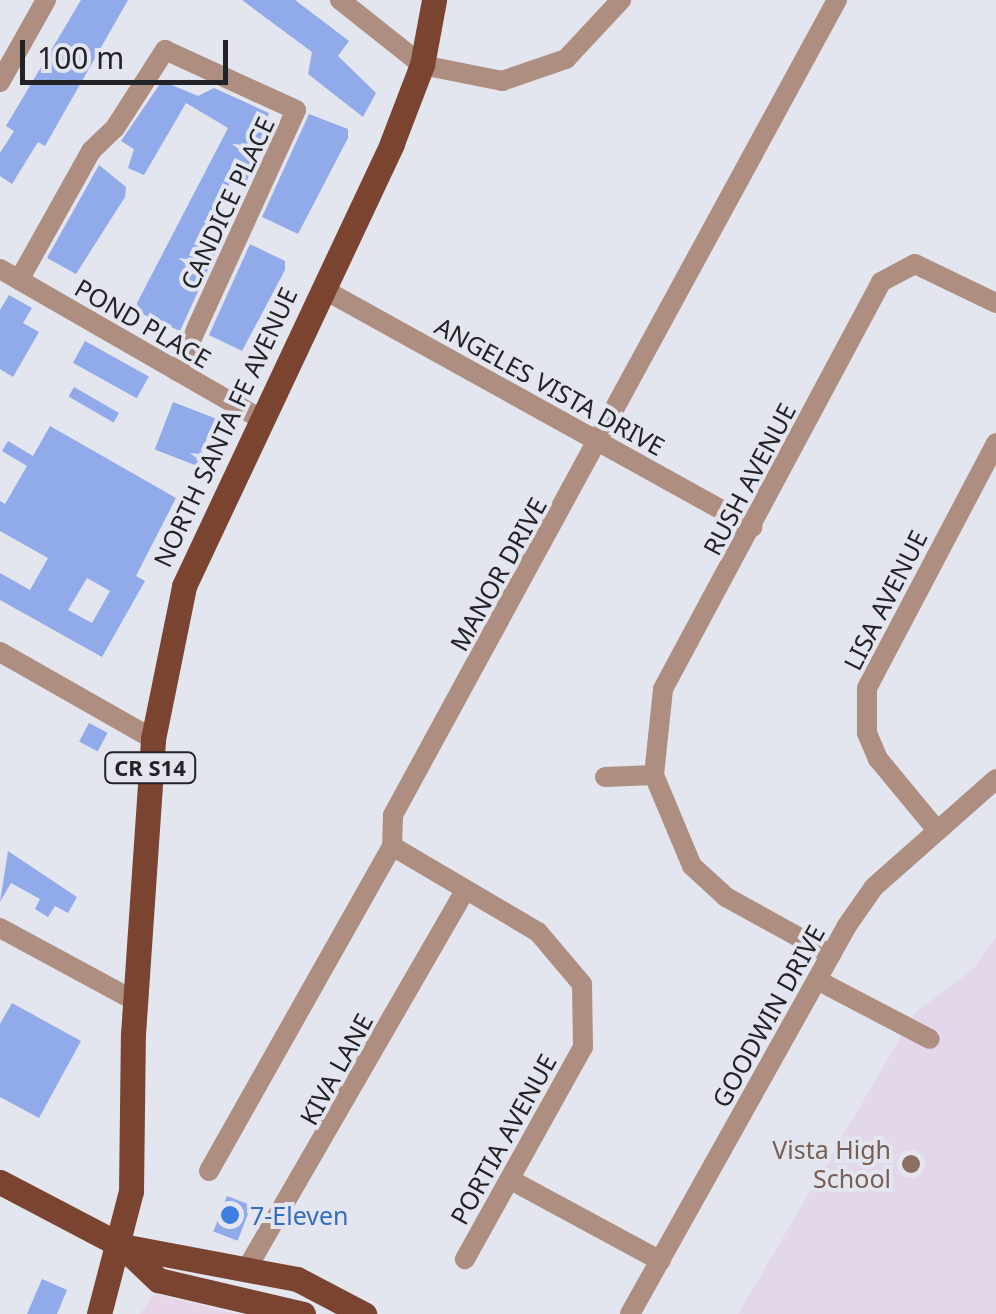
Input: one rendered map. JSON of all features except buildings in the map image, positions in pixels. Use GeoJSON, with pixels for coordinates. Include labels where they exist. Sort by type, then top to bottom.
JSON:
{"type":"FeatureCollection","features":[{"type":"Feature","properties":{"kind":"main road","name":"NORTH SANTA FE AVENUE"},"geometry":{"type":"LineString","coordinates":[[100,1314],[122,1246],[132,1174],[135,1000],[153,739],[184,586],[323,289],[422,65],[434,0]]}},
{"type":"Feature","properties":{"kind":"main road"},"geometry":{"type":"LineString","coordinates":[[0,1182],[122,1246],[158,1280],[303,1314]]}},
{"type":"Feature","properties":{"kind":"main road"},"geometry":{"type":"LineString","coordinates":[[122,1246],[297,1279],[364,1314]]}},
{"type":"Feature","properties":{"kind":"street"},"geometry":{"type":"LineString","coordinates":[[0,82],[46,0]]}},
{"type":"Feature","properties":{"kind":"street"},"geometry":{"type":"LineString","coordinates":[[340,0],[422,65],[502,81],[535,75],[566,59],[622,0]]}},
{"type":"Feature","properties":{"kind":"street","name":"MANOR DRIVE"},"geometry":{"type":"LineString","coordinates":[[209,1171],[392,846],[393,815],[838,0]]}},
{"type":"Feature","properties":{"kind":"street","name":"CANDICE PLACE"},"geometry":{"type":"LineString","coordinates":[[9,275],[91,150],[115,128],[165,50],[296,110],[177,371]]}},
{"type":"Feature","properties":{"kind":"street","name":"RUSH AVENUE"},"geometry":{"type":"LineString","coordinates":[[831,955],[726,896],[692,866],[654,775],[663,689],[881,282],[915,264],[950,276],[996,302]]}},
{"type":"Feature","properties":{"kind":"street","name":"POND PLACE"},"geometry":{"type":"LineString","coordinates":[[9,275],[261,419]]}},
{"type":"Feature","properties":{"kind":"street","name":"ANGELES VISTA DRIVE"},"geometry":{"type":"LineString","coordinates":[[323,289],[752,527]]}},
{"type":"Feature","properties":{"kind":"street","name":"LISA AVENUE"},"geometry":{"type":"LineString","coordinates":[[936,829],[878,759],[868,732],[867,688],[996,444]]}},
{"type":"Feature","properties":{"kind":"street"},"geometry":{"type":"LineString","coordinates":[[0,652],[153,739]]}},
{"type":"Feature","properties":{"kind":"street"},"geometry":{"type":"LineString","coordinates":[[605,777],[654,775]]}},
{"type":"Feature","properties":{"kind":"street","name":"GOODWIN DRIVE"},"geometry":{"type":"LineString","coordinates":[[630,1314],[831,955],[874,887],[996,779]]}},
{"type":"Feature","properties":{"kind":"street","name":"PORTIA AVENUE"},"geometry":{"type":"LineString","coordinates":[[392,846],[555,944],[582,984],[583,1047],[466,1259]]}},
{"type":"Feature","properties":{"kind":"street","name":"KIVA LANE"},"geometry":{"type":"LineString","coordinates":[[246,1270],[465,890]]}},
{"type":"Feature","properties":{"kind":"street"},"geometry":{"type":"LineString","coordinates":[[0,928],[135,1000]]}},
{"type":"Feature","properties":{"kind":"street"},"geometry":{"type":"LineString","coordinates":[[817,980],[930,1039]]}},
{"type":"Feature","properties":{"kind":"street"},"geometry":{"type":"LineString","coordinates":[[511,1180],[661,1261]]}},
{"type":"Feature","properties":{"kind":"shaded area","name":"Vista High School"},"geometry":{"type":"Polygon","coordinates":[[[996,937],[996,1314],[738,1314],[915,1013],[973,969],[996,937]]]}},
{"type":"Feature","properties":{"kind":"shaded area"},"geometry":{"type":"Polygon","coordinates":[[[154,1294],[237,1314],[140,1314],[154,1294]]]}},
{"type":"Feature","properties":{"kind":"place","name":"Vista High School"},"geometry":{"type":"Point","coordinates":[911,1164]}},
{"type":"Feature","properties":{"kind":"place","name":"7-Eleven"},"geometry":{"type":"Point","coordinates":[230,1215]}}]}
